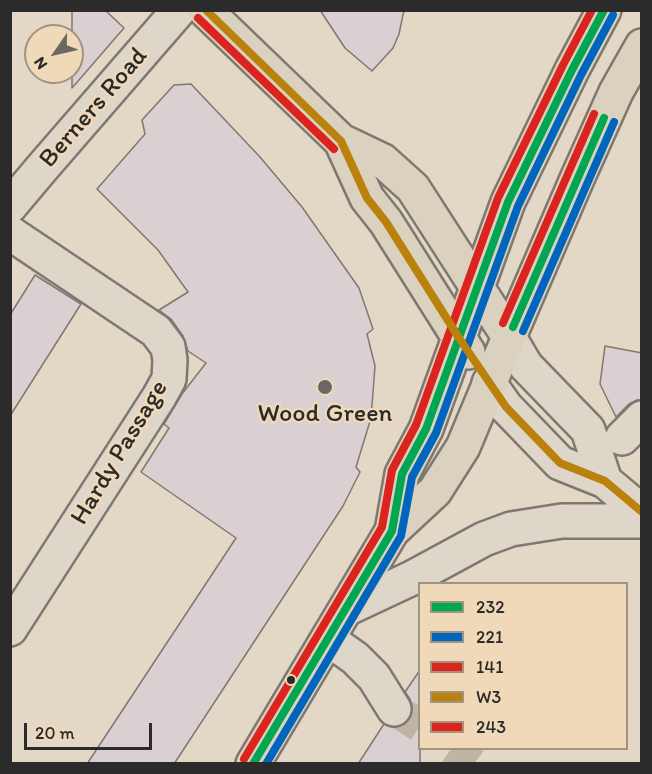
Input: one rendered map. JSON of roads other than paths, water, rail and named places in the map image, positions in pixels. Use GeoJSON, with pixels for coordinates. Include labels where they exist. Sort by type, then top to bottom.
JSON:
{"type":"FeatureCollection","features":[{"type":"Feature","properties":{"kind":"main road"},"geometry":{"type":"LineString","coordinates":[[205,10],[341,141],[383,161],[412,188],[508,337]]}},
{"type":"Feature","properties":{"kind":"main road"},"geometry":{"type":"LineString","coordinates":[[392,531],[402,474],[426,429],[508,202],[604,10]]}},
{"type":"Feature","properties":{"kind":"main road"},"geometry":{"type":"LineString","coordinates":[[253,764],[392,531],[435,492],[463,447],[508,337],[595,138],[616,92],[642,46]]}},
{"type":"Feature","properties":{"kind":"main road"},"geometry":{"type":"LineString","coordinates":[[341,141],[367,198],[386,222],[489,383]]}},
{"type":"Feature","properties":{"kind":"street","name":"Berners Road"},"geometry":{"type":"LineString","coordinates":[[10,206],[179,10]]}},
{"type":"Feature","properties":{"kind":"street","name":"Hardy Passage"},"geometry":{"type":"LineString","coordinates":[[10,233],[156,331],[168,347],[170,360],[169,379],[159,398],[10,629]]}},
{"type":"Feature","properties":{"kind":"street"},"geometry":{"type":"LineString","coordinates":[[508,337],[526,366],[588,430],[605,481]]}},
{"type":"Feature","properties":{"kind":"street"},"geometry":{"type":"LineString","coordinates":[[489,383],[506,407],[560,462],[605,481],[642,512]]}},
{"type":"Feature","properties":{"kind":"street"},"geometry":{"type":"LineString","coordinates":[[346,609],[412,578],[484,539],[511,529],[562,521],[642,521]]}},
{"type":"Feature","properties":{"kind":"street"},"geometry":{"type":"LineString","coordinates":[[327,639],[355,658],[374,677],[394,709]]}},
{"type":"Feature","properties":{"kind":"tunnel"},"geometry":{"type":"LineString","coordinates":[[394,709],[418,725]]}},
{"type":"Feature","properties":{"kind":"tunnel"},"geometry":{"type":"LineString","coordinates":[[455,750],[474,764]]}},
{"type":"Feature","properties":{"kind":"place","name":"Wood Green"},"geometry":{"type":"Point","coordinates":[325,387]}}]}
